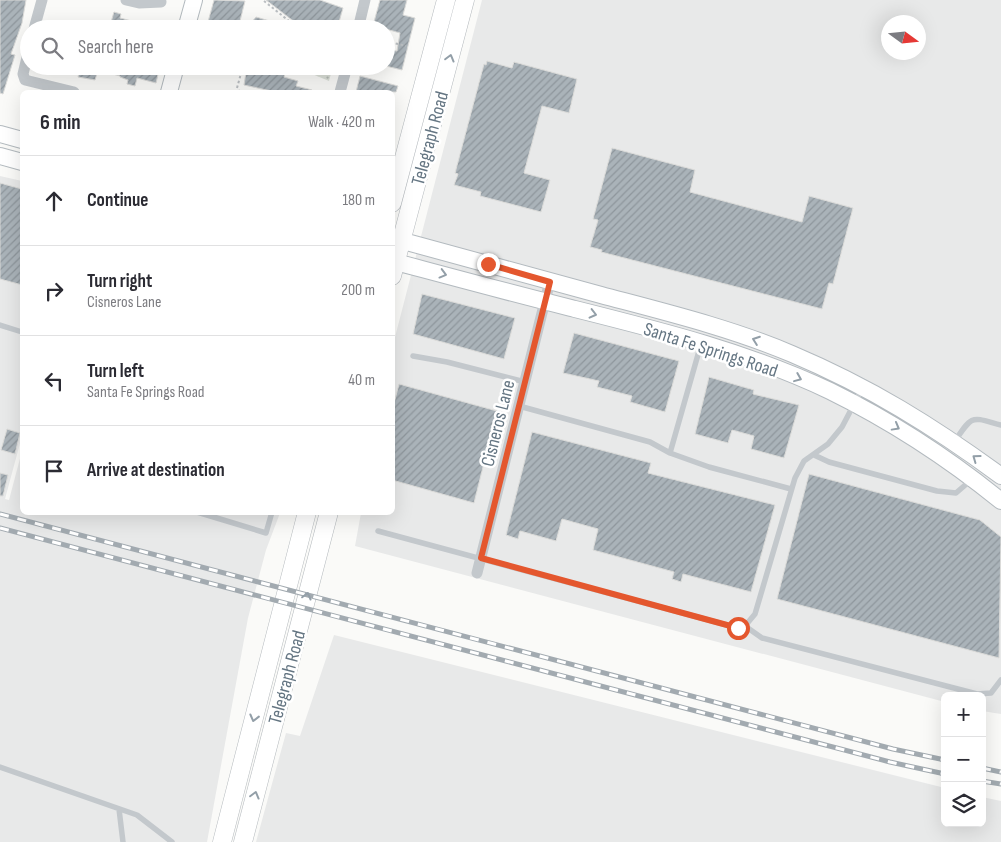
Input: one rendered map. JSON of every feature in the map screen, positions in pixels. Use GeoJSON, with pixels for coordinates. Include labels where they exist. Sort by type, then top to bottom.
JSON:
{"type":"FeatureCollection","features":[{"type":"Feature","properties":{"kind":"main road"},"geometry":{"type":"LineString","coordinates":[[188,20],[194,0]]}},
{"type":"Feature","properties":{"kind":"main road","name":"Telegraph Road"},"geometry":{"type":"LineString","coordinates":[[395,192],[446,0]]}},
{"type":"Feature","properties":{"kind":"main road","name":"Telegraph Road"},"geometry":{"type":"LineString","coordinates":[[395,257],[397,240],[465,0]]}},
{"type":"Feature","properties":{"kind":"main road"},"geometry":{"type":"LineString","coordinates":[[170,90],[174,75]]}},
{"type":"Feature","properties":{"kind":"main road"},"geometry":{"type":"LineString","coordinates":[[0,134],[20,139]]}},
{"type":"Feature","properties":{"kind":"main road"},"geometry":{"type":"LineString","coordinates":[[0,156],[20,161]]}},
{"type":"Feature","properties":{"kind":"main road","name":"Santa Fe Springs Road"},"geometry":{"type":"LineString","coordinates":[[397,240],[750,338],[791,354],[863,387],[913,415],[1001,476]]}},
{"type":"Feature","properties":{"kind":"main road","name":"Santa Fe Springs Road"},"geometry":{"type":"LineString","coordinates":[[395,266],[545,302],[701,343],[760,362],[829,391],[904,432],[973,479],[1001,501]]}},
{"type":"Feature","properties":{"kind":"main road","name":"Telegraph Road"},"geometry":{"type":"LineString","coordinates":[[222,842],[306,515]]}},
{"type":"Feature","properties":{"kind":"main road","name":"Telegraph Road"},"geometry":{"type":"LineString","coordinates":[[243,842],[328,515]]}},
{"type":"Feature","properties":{"kind":"street"},"geometry":{"type":"LineString","coordinates":[[36,20],[42,0]]}},
{"type":"Feature","properties":{"kind":"street"},"geometry":{"type":"LineString","coordinates":[[126,0],[139,3],[161,2]]}},
{"type":"Feature","properties":{"kind":"street"},"geometry":{"type":"LineString","coordinates":[[360,20],[365,0]]}},
{"type":"Feature","properties":{"kind":"street"},"geometry":{"type":"LineString","coordinates":[[22,75],[25,80],[66,90]]}},
{"type":"Feature","properties":{"kind":"street"},"geometry":{"type":"LineString","coordinates":[[341,90],[345,75]]}},
{"type":"Feature","properties":{"kind":"street","name":"Cisneros Lane"},"geometry":{"type":"LineString","coordinates":[[477,573],[550,282]]}},
{"type":"Feature","properties":{"kind":"lane"},"geometry":{"type":"LineString","coordinates":[[0,325],[20,331]]}},
{"type":"Feature","properties":{"kind":"lane"},"geometry":{"type":"LineString","coordinates":[[670,453],[701,343]]}},
{"type":"Feature","properties":{"kind":"lane"},"geometry":{"type":"LineString","coordinates":[[413,356],[447,362],[525,382]]}},
{"type":"Feature","properties":{"kind":"lane"},"geometry":{"type":"LineString","coordinates":[[378,531],[738,628],[744,626],[755,614],[791,489],[804,461],[828,444],[842,426],[863,387]]}},
{"type":"Feature","properties":{"kind":"lane"},"geometry":{"type":"LineString","coordinates":[[519,406],[650,442],[670,453],[709,467],[791,489]]}},
{"type":"Feature","properties":{"kind":"lane"},"geometry":{"type":"LineString","coordinates":[[954,442],[970,420],[975,418],[1001,425]]}},
{"type":"Feature","properties":{"kind":"lane"},"geometry":{"type":"LineString","coordinates":[[814,455],[829,462],[937,491],[956,494],[973,479]]}},
{"type":"Feature","properties":{"kind":"lane"},"geometry":{"type":"LineString","coordinates":[[207,515],[266,533],[271,515]]}},
{"type":"Feature","properties":{"kind":"lane"},"geometry":{"type":"LineString","coordinates":[[744,626],[762,638],[977,694],[991,693],[1001,680]]}},
{"type":"Feature","properties":{"kind":"lane"},"geometry":{"type":"LineString","coordinates":[[0,767],[138,816],[172,842]]}},
{"type":"Feature","properties":{"kind":"lane"},"geometry":{"type":"LineString","coordinates":[[119,809],[123,840]]}},
{"type":"Feature","properties":{"kind":"path"},"geometry":{"type":"LineString","coordinates":[[264,1],[289,20]]}},
{"type":"Feature","properties":{"kind":"path"},"geometry":{"type":"LineString","coordinates":[[395,43],[406,46]]}},
{"type":"Feature","properties":{"kind":"path"},"geometry":{"type":"LineString","coordinates":[[239,90],[241,75]]}},
{"type":"Feature","properties":{"kind":"shaded area"},"geometry":{"type":"Polygon","coordinates":[[[482,0],[1001,0],[1001,714],[986,712],[986,692],[941,692],[941,701],[355,546],[361,515],[395,515],[395,337],[482,0]]]}},
{"type":"Feature","properties":{"kind":"shaded area"},"geometry":{"type":"Polygon","coordinates":[[[315,75],[331,75],[329,81],[315,75]]]}},
{"type":"Feature","properties":{"kind":"shaded area"},"geometry":{"type":"Polygon","coordinates":[[[0,176],[20,181],[20,443],[5,499],[9,500],[20,459],[20,515],[279,515],[266,550],[248,618],[207,842],[0,842],[0,176]]]}},
{"type":"Feature","properties":{"kind":"shaded area"},"geometry":{"type":"Polygon","coordinates":[[[334,635],[941,787],[941,827],[986,827],[986,798],[1001,801],[1001,842],[256,842],[286,733],[300,736],[334,635]]]}},
{"type":"Feature","properties":{"kind":"building"},"geometry":{"type":"Polygon","coordinates":[[[0,0],[26,0],[23,20],[20,20],[20,29],[11,54],[15,55],[3,94],[0,93],[0,0]]]}},
{"type":"Feature","properties":{"kind":"building"},"geometry":{"type":"Polygon","coordinates":[[[214,0],[245,1],[240,20],[208,20],[214,0]]]}},
{"type":"Feature","properties":{"kind":"building"},"geometry":{"type":"Polygon","coordinates":[[[266,0],[320,0],[343,8],[340,20],[292,20],[266,0]]]}},
{"type":"Feature","properties":{"kind":"building"},"geometry":{"type":"Polygon","coordinates":[[[380,0],[407,0],[403,15],[415,18],[402,70],[395,68],[395,51],[397,51],[400,33],[395,32],[395,20],[374,20],[380,0]]]}},
{"type":"Feature","properties":{"kind":"building"},"geometry":{"type":"Polygon","coordinates":[[[114,12],[121,14],[120,18],[128,20],[112,20],[114,12]]]}},
{"type":"Feature","properties":{"kind":"building"},"geometry":{"type":"Polygon","coordinates":[[[256,17],[266,20],[254,20],[256,17]]]}},
{"type":"Feature","properties":{"kind":"building"},"geometry":{"type":"Polygon","coordinates":[[[487,61],[512,68],[514,62],[577,79],[569,113],[542,106],[524,173],[550,180],[541,212],[480,196],[481,192],[454,185],[458,174],[455,173],[484,64],[486,65],[487,61]]]}},
{"type":"Feature","properties":{"kind":"building"},"geometry":{"type":"Polygon","coordinates":[[[79,75],[96,75],[95,80],[78,77],[79,75]]]}},
{"type":"Feature","properties":{"kind":"building"},"geometry":{"type":"Polygon","coordinates":[[[116,75],[158,75],[156,83],[137,78],[135,86],[127,84],[128,80],[116,75]]]}},
{"type":"Feature","properties":{"kind":"building"},"geometry":{"type":"Polygon","coordinates":[[[246,75],[284,75],[284,77],[298,81],[296,86],[312,90],[267,90],[244,85],[246,75]]]}},
{"type":"Feature","properties":{"kind":"building"},"geometry":{"type":"Polygon","coordinates":[[[360,76],[398,86],[396,92],[395,90],[356,90],[360,76]]]}},
{"type":"Feature","properties":{"kind":"building"},"geometry":{"type":"Polygon","coordinates":[[[612,148],[695,170],[690,192],[802,222],[809,196],[853,208],[833,284],[829,283],[822,309],[601,252],[602,250],[590,247],[598,220],[593,219],[612,148]]]}},
{"type":"Feature","properties":{"kind":"building"},"geometry":{"type":"Polygon","coordinates":[[[0,183],[20,188],[20,284],[0,279],[0,183]]]}},
{"type":"Feature","properties":{"kind":"building"},"geometry":{"type":"Polygon","coordinates":[[[422,294],[515,318],[504,359],[413,334],[422,294]]]}},
{"type":"Feature","properties":{"kind":"building"},"geometry":{"type":"Polygon","coordinates":[[[574,333],[679,361],[665,412],[630,402],[632,396],[597,387],[599,381],[563,373],[574,333]]]}},
{"type":"Feature","properties":{"kind":"building"},"geometry":{"type":"Polygon","coordinates":[[[709,377],[754,390],[753,394],[799,405],[784,458],[751,449],[754,436],[732,430],[728,443],[695,434],[709,377]]]}},
{"type":"Feature","properties":{"kind":"building"},"geometry":{"type":"Polygon","coordinates":[[[399,384],[497,411],[474,503],[395,481],[395,399],[399,384]]]}},
{"type":"Feature","properties":{"kind":"building"},"geometry":{"type":"Polygon","coordinates":[[[7,429],[20,433],[15,454],[1,450],[7,429]]]}},
{"type":"Feature","properties":{"kind":"building"},"geometry":{"type":"Polygon","coordinates":[[[532,432],[651,463],[648,473],[775,505],[751,592],[683,574],[681,582],[672,579],[674,572],[593,550],[598,529],[562,519],[556,541],[520,531],[518,539],[506,535],[532,432]]]}},
{"type":"Feature","properties":{"kind":"building"},"geometry":{"type":"Polygon","coordinates":[[[0,473],[8,475],[3,496],[0,496],[0,473]]]}},
{"type":"Feature","properties":{"kind":"building"},"geometry":{"type":"Polygon","coordinates":[[[809,474],[980,520],[1001,537],[999,658],[777,599],[809,474]]]}},
{"type":"Feature","properties":{"kind":"railway"},"geometry":{"type":"LineString","coordinates":[[0,514],[893,749],[941,759]]}},
{"type":"Feature","properties":{"kind":"railway"},"geometry":{"type":"LineString","coordinates":[[0,528],[890,762],[941,773]]}},
{"type":"Feature","properties":{"kind":"railway"},"geometry":{"type":"LineString","coordinates":[[986,769],[1001,772]]}},
{"type":"Feature","properties":{"kind":"railway"},"geometry":{"type":"LineString","coordinates":[[986,782],[1001,784]]}},
{"type":"Feature","properties":{"kind":"route"},"geometry":{"type":"LineString","coordinates":[[488,264],[550,282],[481,558],[738,628]]}}]}
